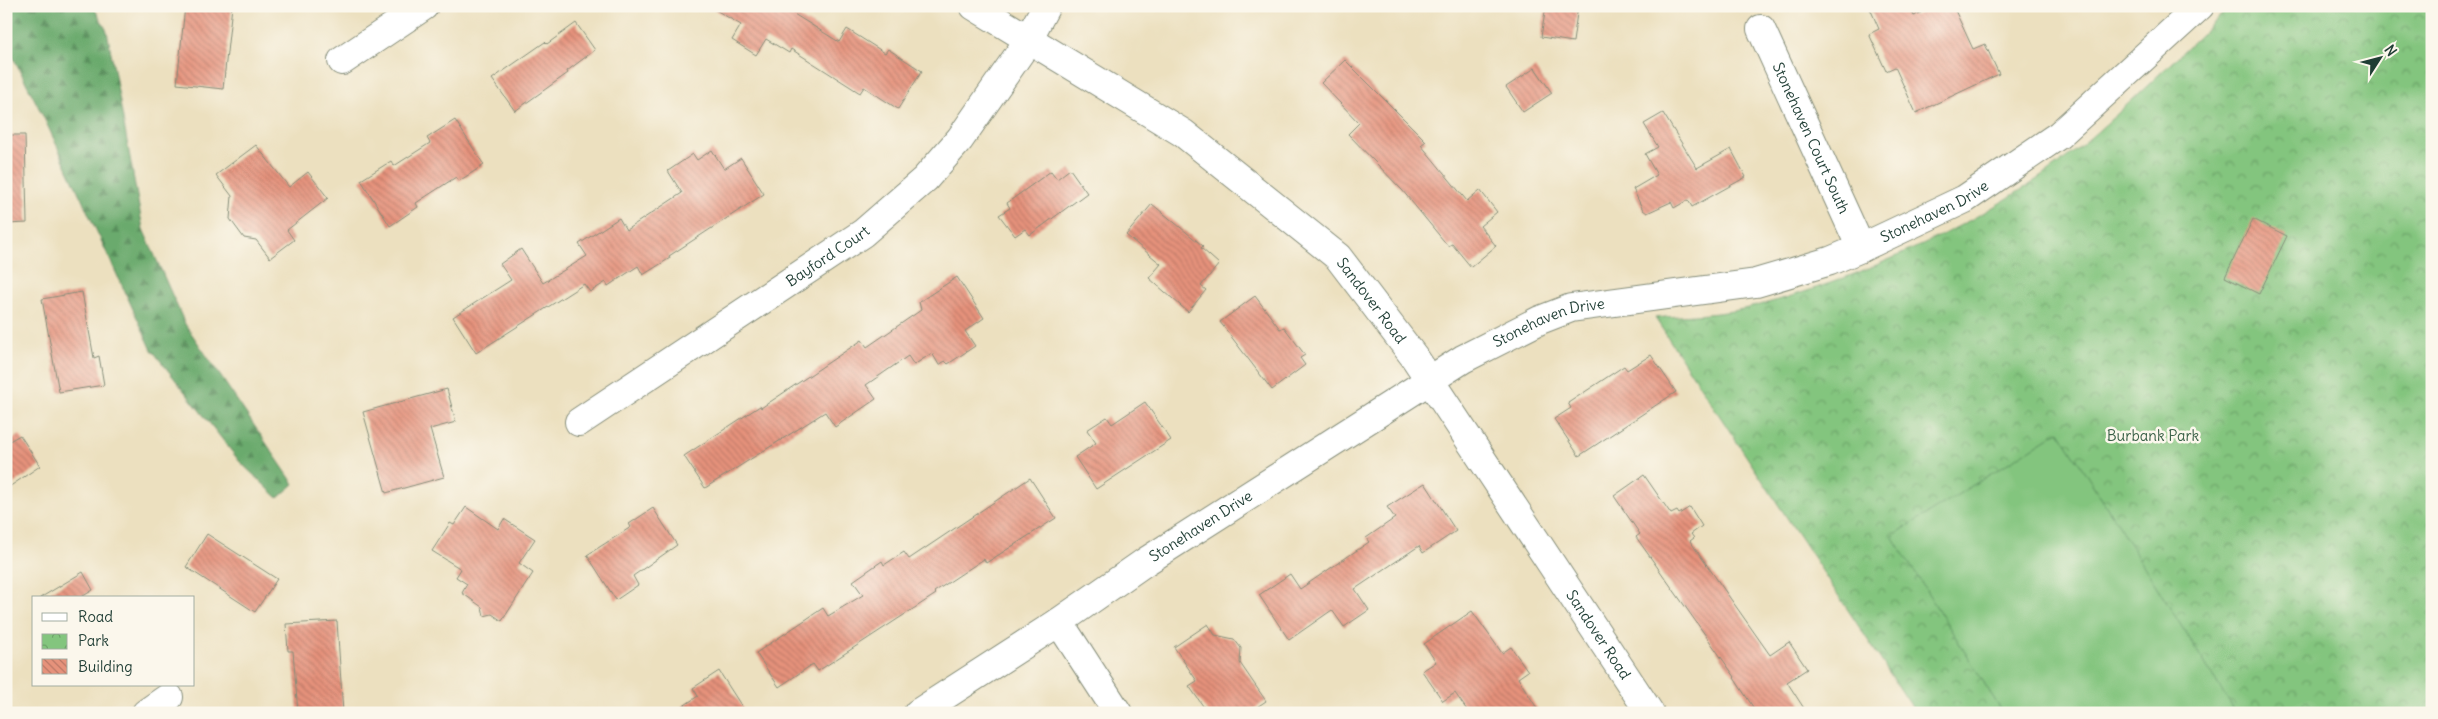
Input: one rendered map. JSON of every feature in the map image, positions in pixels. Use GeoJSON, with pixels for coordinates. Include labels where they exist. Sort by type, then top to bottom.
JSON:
{"type":"FeatureCollection","features":[{"type":"Feature","properties":{"kind":"street"},"geometry":{"type":"LineString","coordinates":[[342,61],[424,6]]}},
{"type":"Feature","properties":{"kind":"street","name":"Sandover Road"},"geometry":{"type":"LineString","coordinates":[[974,6],[1183,133],[1338,257],[1430,380],[1650,713]]}},
{"type":"Feature","properties":{"kind":"street","name":"Bayford Court"},"geometry":{"type":"LineString","coordinates":[[578,422],[794,281],[870,227],[925,179],[960,138],[1024,47],[1046,6]]}},
{"type":"Feature","properties":{"kind":"street","name":"Stonehaven Drive"},"geometry":{"type":"LineString","coordinates":[[918,713],[1058,622],[1145,562],[1463,359],[1540,320],[1571,308],[1756,283],[1830,261],[1965,199],[2060,135],[2200,6]]}},
{"type":"Feature","properties":{"kind":"street","name":"Stonehaven Court South"},"geometry":{"type":"LineString","coordinates":[[1761,29],[1861,248]]}},
{"type":"Feature","properties":{"kind":"street"},"geometry":{"type":"LineString","coordinates":[[1058,622],[1118,713]]}},
{"type":"Feature","properties":{"kind":"street"},"geometry":{"type":"LineString","coordinates":[[146,713],[169,698]]}},
{"type":"Feature","properties":{"kind":"green space"},"geometry":{"type":"Polygon","coordinates":[[[6,6],[93,6],[107,31],[143,229],[185,324],[294,484],[278,498],[240,462],[152,350],[44,118],[6,43],[6,6]]]}},
{"type":"Feature","properties":{"kind":"green space","name":"Burbank Park"},"geometry":{"type":"Polygon","coordinates":[[[2231,6],[2432,6],[2432,713],[1916,713],[1655,318],[1737,310],[1789,297],[1876,265],[1963,224],[2042,176],[2076,150],[2231,6]]]}},
{"type":"Feature","properties":{"kind":"green space"},"geometry":{"type":"Polygon","coordinates":[[[2059,431],[2236,713],[2003,713],[1892,536],[2059,431]]]}},
{"type":"Feature","properties":{"kind":"building"},"geometry":{"type":"Polygon","coordinates":[[[185,6],[232,6],[223,89],[177,84],[185,6]]]}},
{"type":"Feature","properties":{"kind":"building"},"geometry":{"type":"Polygon","coordinates":[[[709,6],[781,6],[839,42],[847,29],[885,53],[888,49],[922,71],[898,109],[864,87],[860,93],[791,49],[789,53],[766,39],[756,55],[732,40],[741,25],[709,6]]]}},
{"type":"Feature","properties":{"kind":"building"},"geometry":{"type":"Polygon","coordinates":[[[1546,6],[1578,6],[1573,42],[1541,37],[1546,6]]]}},
{"type":"Feature","properties":{"kind":"building"},"geometry":{"type":"Polygon","coordinates":[[[1869,6],[1909,6],[1914,16],[1934,6],[1953,6],[1973,49],[1985,44],[1999,74],[1916,113],[1895,67],[1886,71],[1869,34],[1879,29],[1869,6]]]}},
{"type":"Feature","properties":{"kind":"building"},"geometry":{"type":"Polygon","coordinates":[[[576,23],[595,50],[567,71],[568,73],[515,111],[492,79],[576,23]]]}},
{"type":"Feature","properties":{"kind":"building"},"geometry":{"type":"Polygon","coordinates":[[[1345,60],[1426,141],[1421,145],[1467,201],[1480,190],[1497,212],[1480,226],[1496,246],[1471,267],[1452,244],[1448,246],[1402,190],[1348,134],[1359,123],[1321,83],[1345,60]]]}},
{"type":"Feature","properties":{"kind":"building"},"geometry":{"type":"Polygon","coordinates":[[[1535,68],[1552,93],[1523,112],[1506,87],[1535,68]]]}},
{"type":"Feature","properties":{"kind":"building"},"geometry":{"type":"Polygon","coordinates":[[[1663,113],[1697,168],[1731,149],[1746,177],[1692,207],[1688,200],[1674,208],[1671,202],[1647,213],[1643,210],[1633,189],[1657,175],[1645,154],[1658,147],[1644,124],[1663,113]]]}},
{"type":"Feature","properties":{"kind":"building"},"geometry":{"type":"Polygon","coordinates":[[[455,120],[484,165],[459,181],[456,177],[416,203],[418,207],[390,226],[361,180],[391,161],[394,166],[430,143],[427,138],[455,120]]]}},
{"type":"Feature","properties":{"kind":"building"},"geometry":{"type":"Polygon","coordinates":[[[6,135],[25,135],[27,223],[6,224],[6,135]]]}},
{"type":"Feature","properties":{"kind":"building"},"geometry":{"type":"Polygon","coordinates":[[[256,145],[289,187],[308,172],[328,198],[287,230],[294,240],[270,258],[256,240],[244,238],[230,219],[232,196],[216,175],[256,145]]]}},
{"type":"Feature","properties":{"kind":"building"},"geometry":{"type":"Polygon","coordinates":[[[712,150],[724,169],[741,158],[764,194],[643,275],[638,266],[608,286],[606,282],[590,292],[584,284],[476,353],[453,317],[511,280],[500,264],[521,249],[543,283],[587,256],[579,244],[619,218],[626,230],[682,193],[668,171],[693,154],[697,160],[712,150]]]}},
{"type":"Feature","properties":{"kind":"building"},"geometry":{"type":"Polygon","coordinates":[[[1070,169],[1087,193],[1030,235],[1025,229],[1015,236],[999,215],[1010,208],[1007,203],[1051,171],[1057,179],[1070,169]]]}},
{"type":"Feature","properties":{"kind":"building"},"geometry":{"type":"Polygon","coordinates":[[[1152,204],[1203,246],[1201,248],[1219,264],[1201,286],[1206,290],[1188,312],[1149,278],[1161,264],[1126,235],[1152,204]]]}},
{"type":"Feature","properties":{"kind":"building"},"geometry":{"type":"Polygon","coordinates":[[[2253,219],[2287,236],[2259,294],[2225,277],[2253,219]]]}},
{"type":"Feature","properties":{"kind":"building"},"geometry":{"type":"Polygon","coordinates":[[[957,277],[984,318],[965,331],[975,346],[948,364],[945,361],[939,365],[932,353],[914,365],[908,356],[866,385],[876,399],[835,427],[825,412],[705,488],[684,456],[760,406],[761,408],[862,340],[867,347],[921,310],[919,302],[957,277]]]}},
{"type":"Feature","properties":{"kind":"building"},"geometry":{"type":"Polygon","coordinates":[[[82,292],[94,358],[99,356],[104,385],[59,392],[42,299],[82,292]]]}},
{"type":"Feature","properties":{"kind":"building"},"geometry":{"type":"Polygon","coordinates":[[[1255,296],[1280,329],[1284,327],[1305,355],[1300,358],[1305,365],[1272,390],[1220,322],[1255,296]]]}},
{"type":"Feature","properties":{"kind":"building"},"geometry":{"type":"Polygon","coordinates":[[[1651,355],[1676,392],[1579,456],[1554,419],[1571,408],[1568,403],[1624,366],[1627,370],[1651,355]]]}},
{"type":"Feature","properties":{"kind":"building"},"geometry":{"type":"Polygon","coordinates":[[[447,389],[456,422],[430,429],[444,477],[386,493],[363,412],[447,389]]]}},
{"type":"Feature","properties":{"kind":"building"},"geometry":{"type":"Polygon","coordinates":[[[1145,402],[1171,440],[1096,489],[1075,457],[1096,443],[1087,430],[1107,417],[1112,424],[1145,402]]]}},
{"type":"Feature","properties":{"kind":"building"},"geometry":{"type":"Polygon","coordinates":[[[20,435],[40,466],[6,489],[6,443],[20,435]]]}},
{"type":"Feature","properties":{"kind":"building"},"geometry":{"type":"Polygon","coordinates":[[[1644,475],[1671,514],[1677,511],[1679,514],[1690,507],[1702,526],[1691,534],[1694,538],[1690,541],[1770,655],[1789,642],[1807,669],[1787,682],[1807,713],[1757,713],[1735,677],[1636,537],[1640,534],[1614,496],[1644,475]]]}},
{"type":"Feature","properties":{"kind":"building"},"geometry":{"type":"Polygon","coordinates":[[[1030,478],[1056,518],[986,563],[984,559],[934,592],[936,594],[818,671],[813,664],[779,687],[756,653],[823,608],[828,616],[863,595],[853,581],[882,561],[884,565],[904,552],[909,559],[1030,478]]]}},
{"type":"Feature","properties":{"kind":"building"},"geometry":{"type":"Polygon","coordinates":[[[1425,483],[1456,531],[1423,553],[1419,546],[1355,589],[1369,610],[1344,627],[1332,610],[1289,640],[1259,595],[1290,574],[1300,589],[1369,542],[1366,538],[1395,518],[1387,507],[1425,483]]]}},
{"type":"Feature","properties":{"kind":"building"},"geometry":{"type":"Polygon","coordinates":[[[466,507],[498,529],[504,519],[535,539],[519,563],[533,573],[502,621],[492,614],[484,616],[482,607],[462,593],[467,584],[456,577],[461,569],[432,551],[450,523],[454,525],[466,507]]]}},
{"type":"Feature","properties":{"kind":"building"},"geometry":{"type":"Polygon","coordinates":[[[653,508],[677,545],[633,576],[638,585],[616,600],[587,555],[631,527],[629,524],[653,508]]]}},
{"type":"Feature","properties":{"kind":"building"},"geometry":{"type":"Polygon","coordinates":[[[207,534],[277,579],[255,612],[186,567],[207,534]]]}},
{"type":"Feature","properties":{"kind":"building"},"geometry":{"type":"Polygon","coordinates":[[[83,572],[93,590],[83,596],[43,596],[83,572]]]}},
{"type":"Feature","properties":{"kind":"building"},"geometry":{"type":"Polygon","coordinates":[[[1472,611],[1502,653],[1511,647],[1528,671],[1518,678],[1540,713],[1469,713],[1455,693],[1443,701],[1422,671],[1436,662],[1424,644],[1472,611]]]}},
{"type":"Feature","properties":{"kind":"building"},"geometry":{"type":"Polygon","coordinates":[[[337,621],[343,713],[298,713],[293,651],[288,651],[286,624],[337,621]]]}},
{"type":"Feature","properties":{"kind":"building"},"geometry":{"type":"Polygon","coordinates":[[[1208,624],[1215,635],[1234,639],[1241,648],[1240,663],[1266,701],[1248,713],[1208,713],[1189,686],[1197,681],[1174,647],[1208,624]]]}},
{"type":"Feature","properties":{"kind":"building"},"geometry":{"type":"Polygon","coordinates":[[[719,671],[746,713],[673,713],[698,696],[693,688],[719,671]]]}}]}
